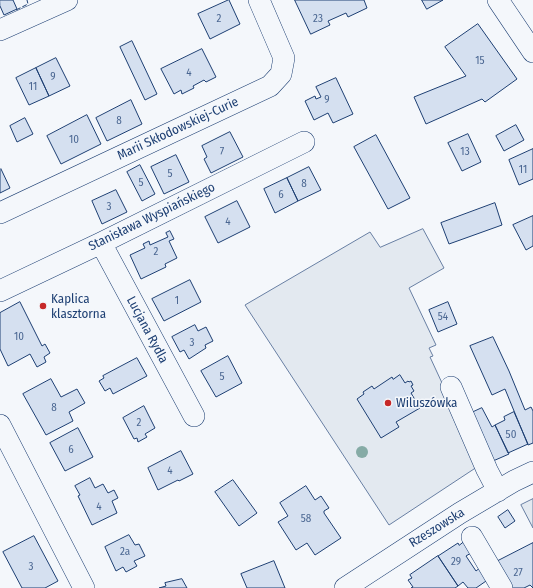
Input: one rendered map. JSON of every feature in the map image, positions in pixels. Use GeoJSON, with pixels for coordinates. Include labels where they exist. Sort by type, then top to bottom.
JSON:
{"type":"FeatureCollection","features":[{"type":"Feature","properties":{"kind":"street"},"geometry":{"type":"LineString","coordinates":[[0,30],[67,0]]}},
{"type":"Feature","properties":{"kind":"street","name":"Marii Skłodowskiej-Curie"},"geometry":{"type":"LineString","coordinates":[[0,213],[270,86],[281,74],[284,58],[259,0]]}},
{"type":"Feature","properties":{"kind":"street"},"geometry":{"type":"LineString","coordinates":[[498,0],[533,52]]}},
{"type":"Feature","properties":{"kind":"street","name":"Stanisława Wyspiańskiego"},"geometry":{"type":"LineString","coordinates":[[0,292],[101,244],[304,142]]}},
{"type":"Feature","properties":{"kind":"street","name":"Lucjana Rydla"},"geometry":{"type":"LineString","coordinates":[[101,244],[194,416]]}},
{"type":"Feature","properties":{"kind":"street"},"geometry":{"type":"LineString","coordinates":[[451,387],[487,470],[498,491]]}},
{"type":"Feature","properties":{"kind":"street"},"geometry":{"type":"LineString","coordinates":[[0,425],[84,588]]}},
{"type":"Feature","properties":{"kind":"street","name":"Rzeszowska"},"geometry":{"type":"LineString","coordinates":[[345,588],[409,546],[514,481],[533,472]]}},
{"type":"Feature","properties":{"kind":"street"},"geometry":{"type":"LineString","coordinates":[[472,538],[502,588]]}},
{"type":"Feature","properties":{"kind":"shaded area"},"geometry":{"type":"Polygon","coordinates":[[[423,229],[444,268],[409,288],[436,345],[429,348],[433,356],[430,357],[480,465],[389,525],[245,305],[370,232],[380,247],[423,229]]]}},
{"type":"Feature","properties":{"kind":"shaded area"},"geometry":{"type":"Polygon","coordinates":[[[533,499],[533,528],[521,505],[533,499]]]}},
{"type":"Feature","properties":{"kind":"building"},"geometry":{"type":"Polygon","coordinates":[[[0,0],[13,0],[17,9],[4,15],[0,6],[0,0]]]}},
{"type":"Feature","properties":{"kind":"building"},"geometry":{"type":"Polygon","coordinates":[[[229,0],[240,24],[210,39],[198,14],[229,0]]]}},
{"type":"Feature","properties":{"kind":"building"},"geometry":{"type":"Polygon","coordinates":[[[295,0],[364,0],[367,8],[348,17],[346,13],[328,21],[330,25],[311,34],[295,0]]]}},
{"type":"Feature","properties":{"kind":"building"},"geometry":{"type":"Polygon","coordinates":[[[422,0],[443,0],[427,9],[422,0]]]}},
{"type":"Feature","properties":{"kind":"building"},"geometry":{"type":"Polygon","coordinates":[[[478,24],[517,79],[485,102],[482,99],[426,124],[414,97],[466,76],[445,47],[478,24]]]}},
{"type":"Feature","properties":{"kind":"building"},"geometry":{"type":"Polygon","coordinates":[[[132,41],[157,94],[145,100],[120,47],[132,41]]]}},
{"type":"Feature","properties":{"kind":"building"},"geometry":{"type":"Polygon","coordinates":[[[202,49],[216,77],[206,82],[204,80],[193,86],[194,88],[182,94],[181,90],[174,94],[161,69],[202,49]]]}},
{"type":"Feature","properties":{"kind":"building"},"geometry":{"type":"Polygon","coordinates":[[[56,58],[70,86],[49,96],[36,68],[56,58]]]}},
{"type":"Feature","properties":{"kind":"building"},"geometry":{"type":"Polygon","coordinates":[[[36,68],[49,96],[29,105],[16,78],[36,68]]]}},
{"type":"Feature","properties":{"kind":"building"},"geometry":{"type":"Polygon","coordinates":[[[336,78],[353,114],[333,123],[328,113],[314,120],[305,101],[315,96],[316,99],[321,97],[316,87],[336,78]]]}},
{"type":"Feature","properties":{"kind":"building"},"geometry":{"type":"Polygon","coordinates":[[[131,100],[142,124],[107,141],[96,118],[131,100]]]}},
{"type":"Feature","properties":{"kind":"building"},"geometry":{"type":"Polygon","coordinates":[[[87,115],[101,144],[61,164],[47,136],[87,115]]]}},
{"type":"Feature","properties":{"kind":"building"},"geometry":{"type":"Polygon","coordinates":[[[25,118],[33,134],[17,142],[10,126],[25,118]]]}},
{"type":"Feature","properties":{"kind":"building"},"geometry":{"type":"Polygon","coordinates":[[[516,125],[524,140],[504,151],[496,136],[516,125]]]}},
{"type":"Feature","properties":{"kind":"building"},"geometry":{"type":"Polygon","coordinates":[[[230,132],[243,157],[211,173],[204,159],[207,157],[202,146],[230,132]]]}},
{"type":"Feature","properties":{"kind":"building"},"geometry":{"type":"Polygon","coordinates":[[[468,134],[481,162],[462,171],[448,143],[468,134]]]}},
{"type":"Feature","properties":{"kind":"building"},"geometry":{"type":"Polygon","coordinates":[[[376,135],[410,198],[388,209],[354,147],[376,135]]]}},
{"type":"Feature","properties":{"kind":"building"},"geometry":{"type":"Polygon","coordinates":[[[533,149],[533,179],[519,185],[509,160],[533,149]]]}},
{"type":"Feature","properties":{"kind":"building"},"geometry":{"type":"Polygon","coordinates":[[[176,155],[189,182],[164,194],[151,167],[176,155]]]}},
{"type":"Feature","properties":{"kind":"building"},"geometry":{"type":"Polygon","coordinates":[[[140,165],[155,194],[142,201],[127,172],[140,165]]]}},
{"type":"Feature","properties":{"kind":"building"},"geometry":{"type":"Polygon","coordinates":[[[309,167],[321,190],[298,201],[287,178],[309,167]]]}},
{"type":"Feature","properties":{"kind":"building"},"geometry":{"type":"Polygon","coordinates":[[[1,169],[10,188],[0,193],[0,170],[1,169]]]}},
{"type":"Feature","properties":{"kind":"building"},"geometry":{"type":"Polygon","coordinates":[[[287,178],[298,201],[275,213],[264,189],[287,178]]]}},
{"type":"Feature","properties":{"kind":"building"},"geometry":{"type":"Polygon","coordinates":[[[116,190],[127,212],[102,224],[92,201],[116,190]]]}},
{"type":"Feature","properties":{"kind":"building"},"geometry":{"type":"Polygon","coordinates":[[[237,201],[250,227],[218,243],[205,217],[237,201]]]}},
{"type":"Feature","properties":{"kind":"building"},"geometry":{"type":"Polygon","coordinates":[[[495,203],[502,225],[449,244],[441,223],[495,203]]]}},
{"type":"Feature","properties":{"kind":"building"},"geometry":{"type":"Polygon","coordinates":[[[533,216],[533,246],[526,250],[513,225],[533,216]]]}},
{"type":"Feature","properties":{"kind":"building"},"geometry":{"type":"Polygon","coordinates":[[[170,231],[174,239],[169,241],[177,258],[165,264],[166,267],[141,279],[130,255],[145,248],[143,244],[149,241],[150,245],[168,237],[166,233],[170,231]]]}},
{"type":"Feature","properties":{"kind":"building"},"geometry":{"type":"Polygon","coordinates":[[[190,280],[201,302],[164,321],[152,299],[190,280]]]}},
{"type":"Feature","properties":{"kind":"building"},"geometry":{"type":"Polygon","coordinates":[[[20,302],[42,346],[45,344],[50,353],[44,357],[46,362],[37,367],[30,354],[8,366],[0,349],[0,313],[20,302]]]}},
{"type":"Feature","properties":{"kind":"building"},"geometry":{"type":"Polygon","coordinates":[[[448,302],[457,324],[438,332],[429,310],[448,302]]]}},
{"type":"Feature","properties":{"kind":"building"},"geometry":{"type":"Polygon","coordinates":[[[195,325],[198,331],[206,327],[213,341],[205,345],[206,348],[189,359],[184,350],[180,352],[172,337],[195,325]]]}},
{"type":"Feature","properties":{"kind":"building"},"geometry":{"type":"Polygon","coordinates":[[[493,337],[525,410],[531,407],[533,411],[533,443],[528,445],[505,389],[492,395],[470,346],[493,337]]]}},
{"type":"Feature","properties":{"kind":"building"},"geometry":{"type":"Polygon","coordinates":[[[228,356],[242,383],[216,397],[201,371],[228,356]]]}},
{"type":"Feature","properties":{"kind":"building"},"geometry":{"type":"Polygon","coordinates":[[[137,358],[147,376],[113,394],[110,388],[105,391],[99,381],[104,378],[103,376],[137,358]]]}},
{"type":"Feature","properties":{"kind":"building","name":"Wiluszówka"},"geometry":{"type":"Polygon","coordinates":[[[400,375],[405,383],[411,381],[413,385],[411,386],[414,391],[411,393],[420,408],[396,422],[399,427],[381,438],[357,399],[364,394],[363,392],[372,386],[374,389],[392,377],[393,379],[400,375]]]}},
{"type":"Feature","properties":{"kind":"building"},"geometry":{"type":"Polygon","coordinates":[[[51,379],[61,397],[77,389],[85,403],[69,412],[73,421],[46,435],[23,394],[51,379]]]}},
{"type":"Feature","properties":{"kind":"building"},"geometry":{"type":"Polygon","coordinates":[[[144,406],[155,428],[145,434],[147,437],[138,442],[137,438],[134,439],[123,418],[144,406]]]}},
{"type":"Feature","properties":{"kind":"building"},"geometry":{"type":"Polygon","coordinates":[[[482,408],[492,427],[495,425],[509,454],[493,461],[467,415],[482,408]]]}},
{"type":"Feature","properties":{"kind":"building"},"geometry":{"type":"Polygon","coordinates":[[[514,412],[528,444],[508,453],[495,425],[505,420],[504,417],[514,412]]]}},
{"type":"Feature","properties":{"kind":"building"},"geometry":{"type":"Polygon","coordinates":[[[78,428],[93,457],[65,471],[50,443],[78,428]]]}},
{"type":"Feature","properties":{"kind":"building"},"geometry":{"type":"Polygon","coordinates":[[[181,451],[193,474],[158,490],[148,468],[181,451]]]}},
{"type":"Feature","properties":{"kind":"building"},"geometry":{"type":"Polygon","coordinates":[[[90,478],[95,488],[103,484],[108,493],[114,490],[118,498],[112,501],[117,513],[92,525],[78,496],[80,495],[75,486],[90,478]]]}},
{"type":"Feature","properties":{"kind":"building"},"geometry":{"type":"Polygon","coordinates":[[[233,480],[257,513],[239,526],[215,492],[233,480]]]}},
{"type":"Feature","properties":{"kind":"building"},"geometry":{"type":"Polygon","coordinates":[[[306,486],[315,500],[321,496],[329,508],[324,511],[324,513],[341,538],[315,555],[307,543],[296,550],[278,522],[288,516],[280,503],[306,486]]]}},
{"type":"Feature","properties":{"kind":"building"},"geometry":{"type":"Polygon","coordinates":[[[508,510],[515,521],[505,528],[498,517],[508,510]]]}},
{"type":"Feature","properties":{"kind":"building"},"geometry":{"type":"Polygon","coordinates":[[[129,535],[135,545],[139,544],[145,556],[134,561],[137,566],[126,572],[123,567],[116,571],[105,547],[129,535]]]}},
{"type":"Feature","properties":{"kind":"building"},"geometry":{"type":"Polygon","coordinates":[[[34,536],[58,581],[45,588],[22,588],[3,552],[34,536]]]}},
{"type":"Feature","properties":{"kind":"building"},"geometry":{"type":"Polygon","coordinates":[[[464,542],[471,553],[466,556],[476,571],[481,567],[489,579],[476,588],[468,588],[463,582],[458,586],[438,556],[458,543],[459,545],[464,542]]]}},
{"type":"Feature","properties":{"kind":"building"},"geometry":{"type":"Polygon","coordinates":[[[533,543],[533,588],[530,585],[524,588],[510,588],[496,562],[533,543]]]}},
{"type":"Feature","properties":{"kind":"building"},"geometry":{"type":"Polygon","coordinates":[[[438,556],[458,586],[455,588],[411,588],[413,587],[408,580],[412,578],[410,575],[438,556]]]}},
{"type":"Feature","properties":{"kind":"building"},"geometry":{"type":"Polygon","coordinates":[[[274,561],[285,588],[247,588],[241,574],[274,561]]]}},
{"type":"Feature","properties":{"kind":"building"},"geometry":{"type":"Polygon","coordinates":[[[182,579],[187,588],[159,588],[166,586],[165,583],[182,579]]]}},
{"type":"Feature","properties":{"kind":"fence"},"geometry":{"type":"LineString","coordinates":[[16,10],[28,4],[27,0]]}},
{"type":"Feature","properties":{"kind":"place","name":"Kaplica klasztorna"},"geometry":{"type":"Point","coordinates":[43,306]}},
{"type":"Feature","properties":{"kind":"place","name":"Wiluszówka"},"geometry":{"type":"Point","coordinates":[388,403]}}]}
